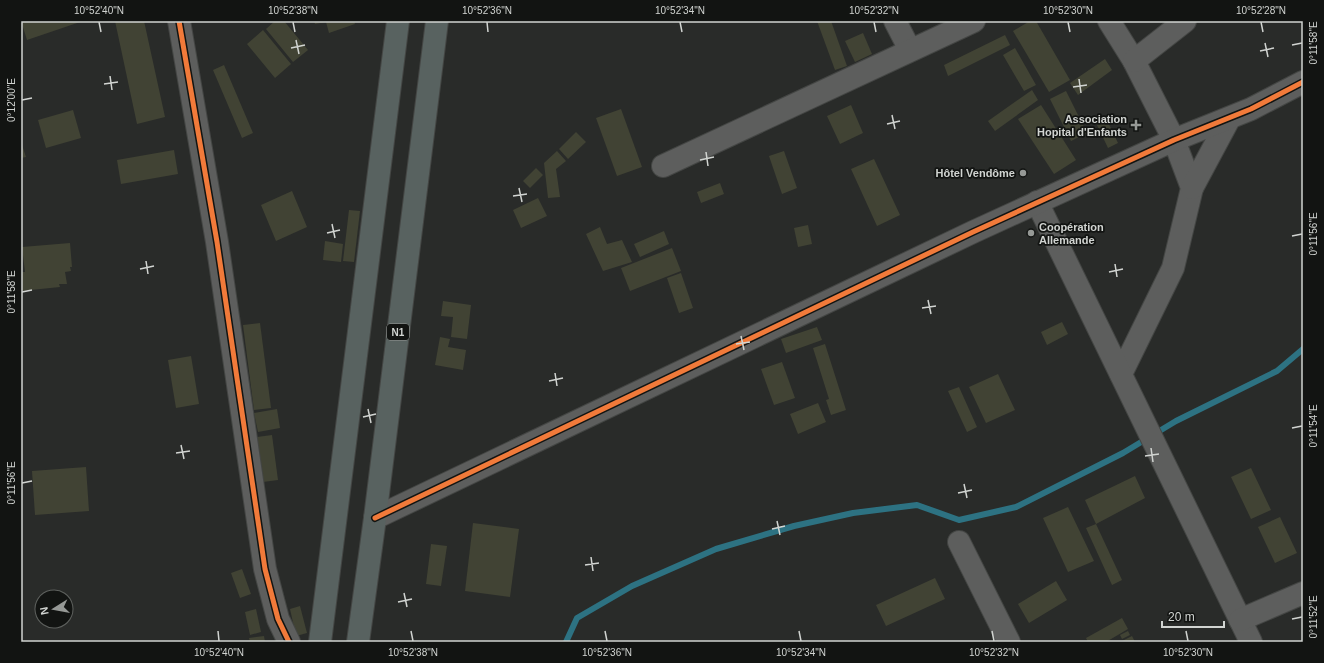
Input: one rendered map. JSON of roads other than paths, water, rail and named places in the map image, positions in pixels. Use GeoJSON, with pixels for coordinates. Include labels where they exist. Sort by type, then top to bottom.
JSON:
{"type":"FeatureCollection","features":[{"type":"Feature","properties":{"kind":"highway"},"geometry":{"type":"LineString","coordinates":[[320,642],[398,21]]}},
{"type":"Feature","properties":{"kind":"highway","name":"N1"},"geometry":{"type":"LineString","coordinates":[[358,642],[375,518],[437,21]]}},
{"type":"Feature","properties":{"kind":"street"},"geometry":{"type":"LineString","coordinates":[[179,21],[217,242],[265,569],[278,619],[289,642]]}},
{"type":"Feature","properties":{"kind":"street"},"geometry":{"type":"LineString","coordinates":[[894,21],[910,50]]}},
{"type":"Feature","properties":{"kind":"street"},"geometry":{"type":"LineString","coordinates":[[663,166],[974,21]]}},
{"type":"Feature","properties":{"kind":"street"},"geometry":{"type":"LineString","coordinates":[[1108,21],[1134,61],[1174,140],[1192,188]]}},
{"type":"Feature","properties":{"kind":"street"},"geometry":{"type":"LineString","coordinates":[[1134,61],[1185,21]]}},
{"type":"Feature","properties":{"kind":"street"},"geometry":{"type":"LineString","coordinates":[[375,518],[1037,202],[1174,140],[1251,110],[1303,82]]}},
{"type":"Feature","properties":{"kind":"street"},"geometry":{"type":"LineString","coordinates":[[1121,374],[1173,268],[1192,188],[1229,119]]}},
{"type":"Feature","properties":{"kind":"street"},"geometry":{"type":"LineString","coordinates":[[1037,202],[1251,642]]}},
{"type":"Feature","properties":{"kind":"street"},"geometry":{"type":"LineString","coordinates":[[959,542],[1009,642]]}},
{"type":"Feature","properties":{"kind":"street"},"geometry":{"type":"LineString","coordinates":[[1240,620],[1303,593]]}},
{"type":"Feature","properties":{"kind":"waterway"},"geometry":{"type":"LineString","coordinates":[[566,642],[577,618],[632,586],[716,549],[794,526],[853,513],[917,505],[959,520],[1016,507],[1123,453],[1176,421],[1277,371],[1303,349]]}},
{"type":"Feature","properties":{"kind":"place","name":"Association Hopital d'Enfants"},"geometry":{"type":"Point","coordinates":[1136,125]}},
{"type":"Feature","properties":{"kind":"place","name":"Hôtel Vendôme"},"geometry":{"type":"Point","coordinates":[1023,173]}},
{"type":"Feature","properties":{"kind":"place","name":"Coopération Allemande"},"geometry":{"type":"Point","coordinates":[1031,233]}}]}
